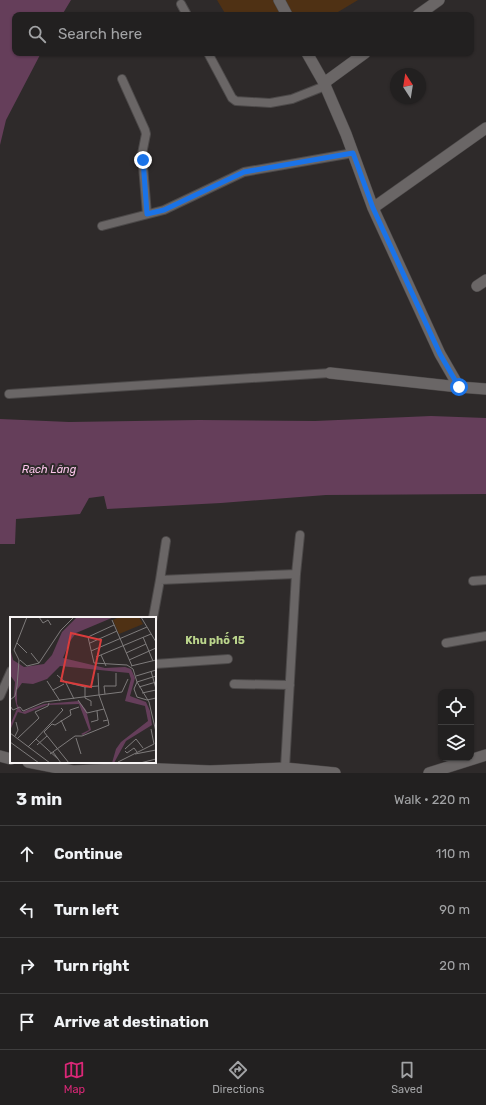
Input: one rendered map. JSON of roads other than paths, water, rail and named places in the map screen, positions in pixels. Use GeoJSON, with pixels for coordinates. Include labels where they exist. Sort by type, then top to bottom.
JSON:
{"type":"FeatureCollection","features":[{"type":"Feature","properties":{"kind":"street"},"geometry":{"type":"LineString","coordinates":[[279,0],[285,12]]}},
{"type":"Feature","properties":{"kind":"street"},"geometry":{"type":"LineString","coordinates":[[422,12],[439,0]]}},
{"type":"Feature","properties":{"kind":"street"},"geometry":{"type":"LineString","coordinates":[[310,56],[324,84],[346,134],[373,208],[440,354],[459,387]]}},
{"type":"Feature","properties":{"kind":"street"},"geometry":{"type":"LineString","coordinates":[[324,84],[361,56]]}},
{"type":"Feature","properties":{"kind":"street"},"geometry":{"type":"LineString","coordinates":[[373,208],[486,128]]}},
{"type":"Feature","properties":{"kind":"street"},"geometry":{"type":"LineString","coordinates":[[477,286],[486,280]]}},
{"type":"Feature","properties":{"kind":"street"},"geometry":{"type":"LineString","coordinates":[[330,373],[459,387],[486,388]]}},
{"type":"Feature","properties":{"kind":"street"},"geometry":{"type":"LineString","coordinates":[[430,773],[486,754]]}},
{"type":"Feature","properties":{"kind":"street"},"geometry":{"type":"LineString","coordinates":[[0,756],[10,759]]}},
{"type":"Feature","properties":{"kind":"street"},"geometry":{"type":"LineString","coordinates":[[33,763],[73,771],[135,765],[210,771],[285,768],[335,773]]}},
{"type":"Feature","properties":{"kind":"lane"},"geometry":{"type":"LineString","coordinates":[[181,4],[185,12]]}},
{"type":"Feature","properties":{"kind":"lane"},"geometry":{"type":"LineString","coordinates":[[210,56],[232,98],[236,101],[270,103],[292,99],[324,84]]}},
{"type":"Feature","properties":{"kind":"lane"},"geometry":{"type":"LineString","coordinates":[[122,79],[146,134],[142,154],[147,214]]}},
{"type":"Feature","properties":{"kind":"lane"},"geometry":{"type":"LineString","coordinates":[[102,226],[164,210],[244,172],[353,153]]}},
{"type":"Feature","properties":{"kind":"lane"},"geometry":{"type":"LineString","coordinates":[[9,394],[330,373]]}},
{"type":"Feature","properties":{"kind":"lane"},"geometry":{"type":"LineString","coordinates":[[285,768],[296,574],[300,535]]}},
{"type":"Feature","properties":{"kind":"lane"},"geometry":{"type":"LineString","coordinates":[[153,617],[166,541]]}},
{"type":"Feature","properties":{"kind":"lane"},"geometry":{"type":"LineString","coordinates":[[160,580],[296,574]]}},
{"type":"Feature","properties":{"kind":"lane"},"geometry":{"type":"LineString","coordinates":[[473,581],[486,580]]}},
{"type":"Feature","properties":{"kind":"lane"},"geometry":{"type":"LineString","coordinates":[[446,643],[486,636]]}},
{"type":"Feature","properties":{"kind":"lane"},"geometry":{"type":"LineString","coordinates":[[156,664],[228,659]]}},
{"type":"Feature","properties":{"kind":"lane"},"geometry":{"type":"LineString","coordinates":[[0,696],[10,673]]}},
{"type":"Feature","properties":{"kind":"lane"},"geometry":{"type":"LineString","coordinates":[[234,684],[290,685]]}},
{"type":"Feature","properties":{"kind":"water"},"geometry":{"type":"Polygon","coordinates":[[[0,0],[71,0],[64,12],[12,12],[12,56],[39,56],[6,120],[0,145],[0,0]]]}},
{"type":"Feature","properties":{"kind":"water","name":"Rạch Lăng"},"geometry":{"type":"Polygon","coordinates":[[[431,416],[486,418],[486,494],[326,495],[221,503],[107,509],[104,496],[89,498],[80,514],[16,519],[15,544],[0,544],[0,419],[69,422],[199,420],[315,421],[431,416]]]}},
{"type":"Feature","properties":{"kind":"district","name":"Khu phố 15"},"geometry":{"type":"Point","coordinates":[215,640]}}]}
